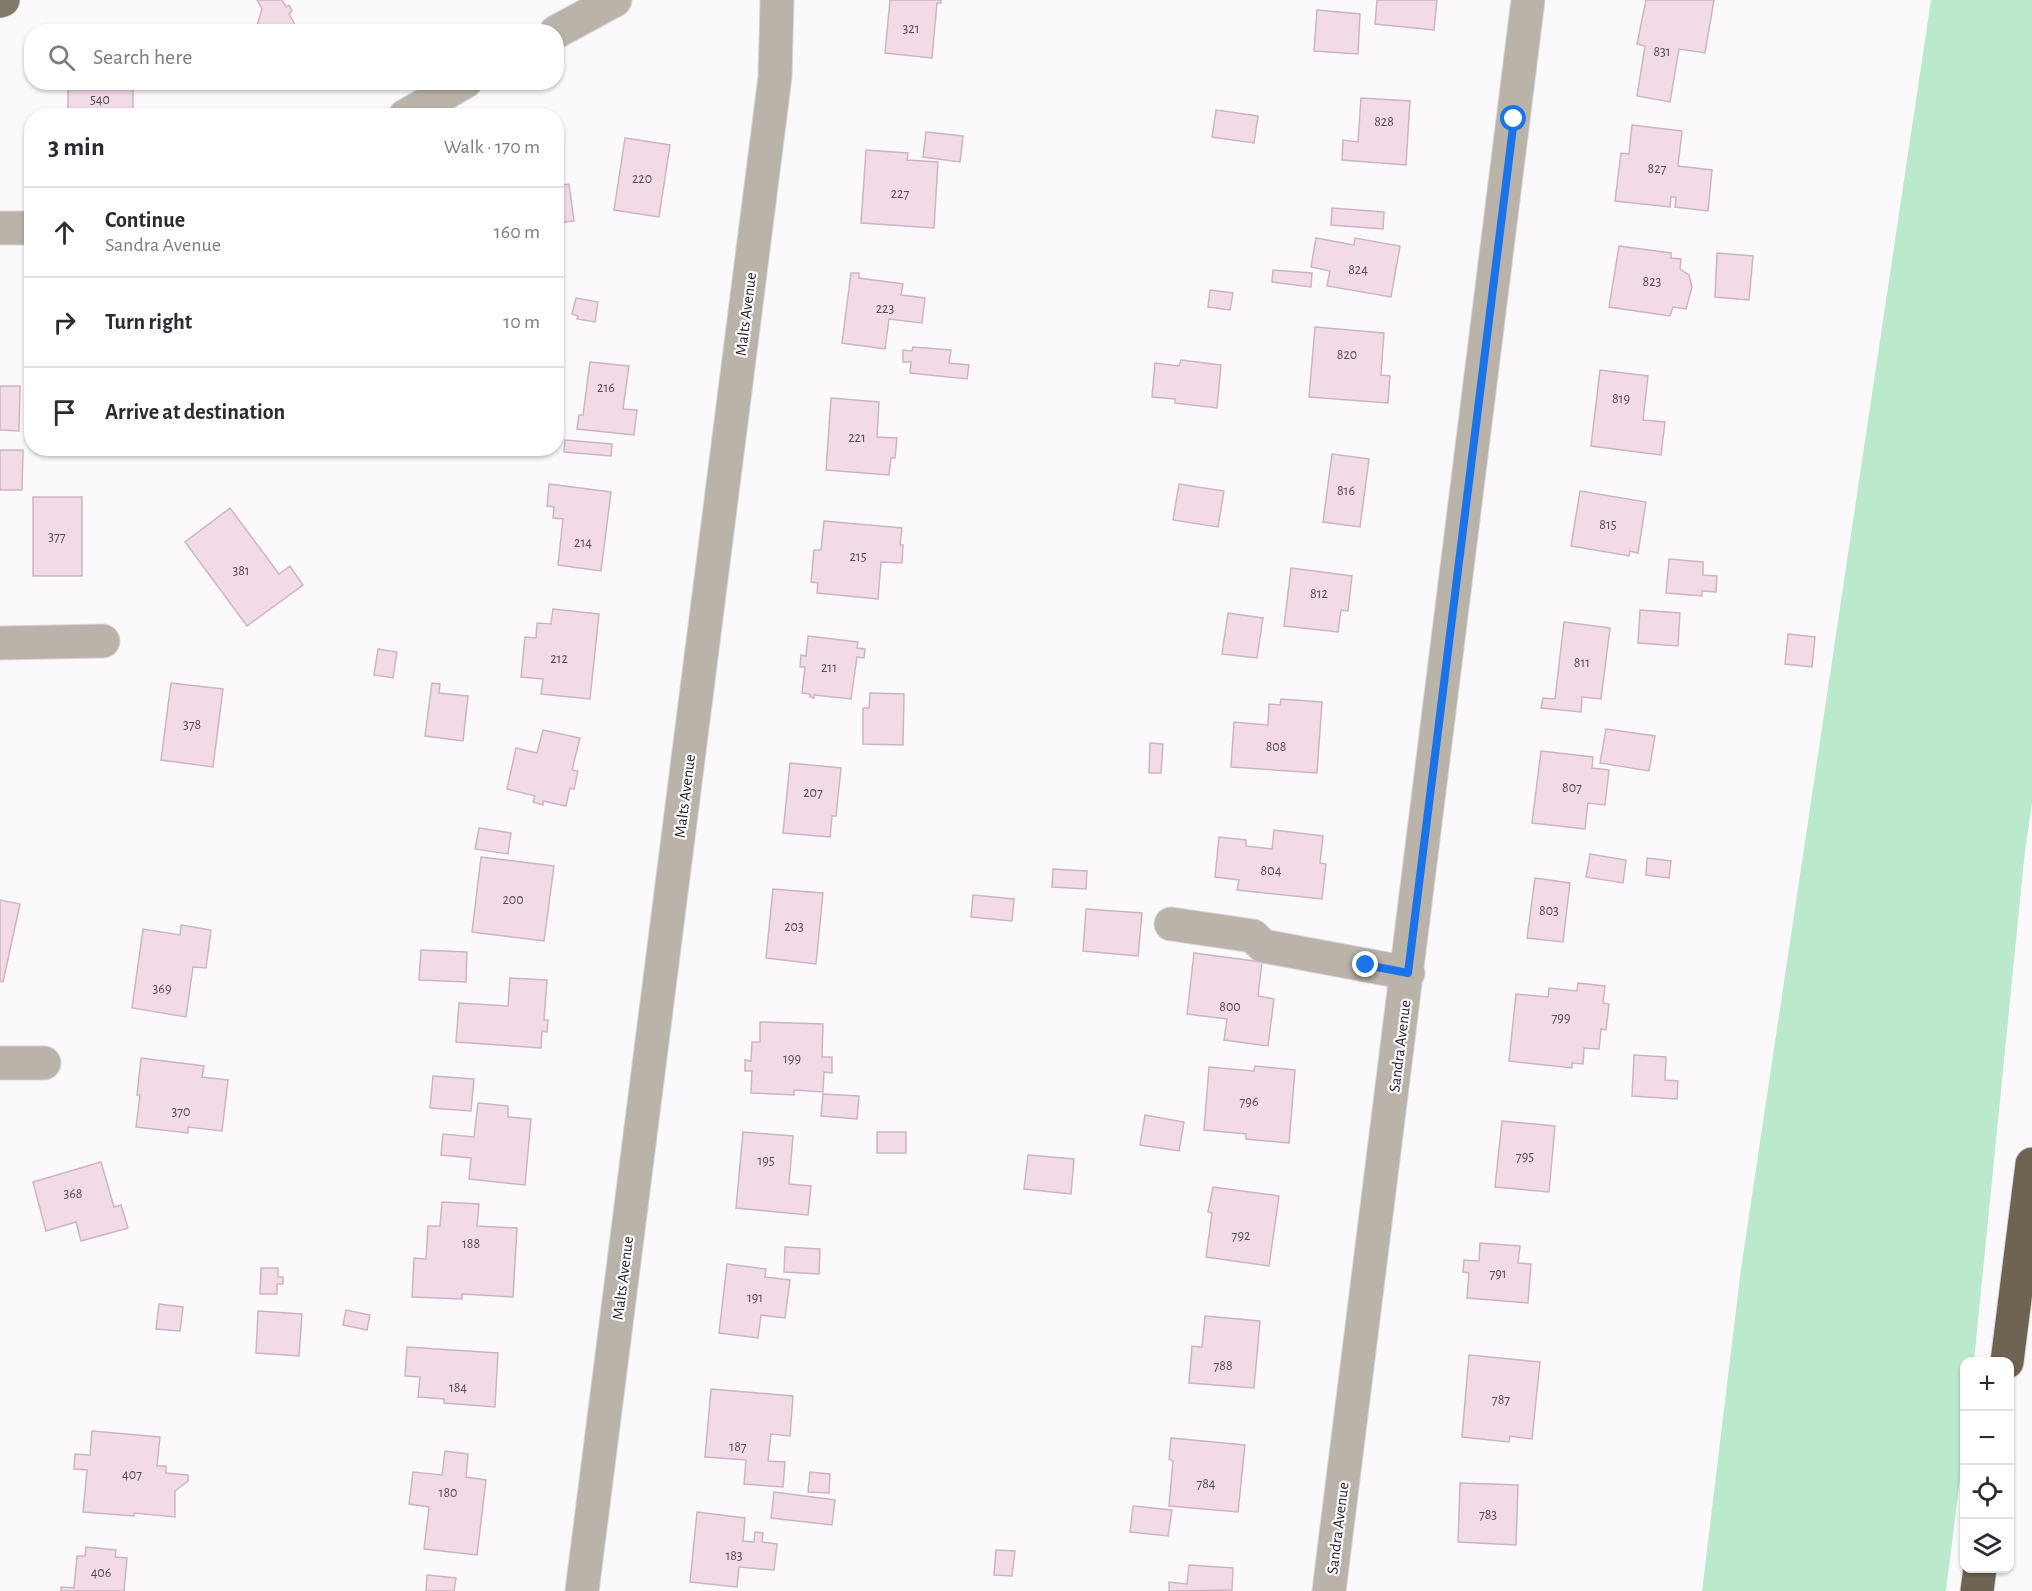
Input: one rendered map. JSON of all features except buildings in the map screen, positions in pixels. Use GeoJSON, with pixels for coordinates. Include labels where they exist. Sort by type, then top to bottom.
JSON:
{"type":"FeatureCollection","features":[{"type":"Feature","properties":{"kind":"highway"},"geometry":{"type":"LineString","coordinates":[[2008,1357],[2032,1164]]}},
{"type":"Feature","properties":{"kind":"highway"},"geometry":{"type":"LineString","coordinates":[[1977,1591],[1979,1573]]}},
{"type":"Feature","properties":{"kind":"street"},"geometry":{"type":"LineString","coordinates":[[564,28],[615,0]]}},
{"type":"Feature","properties":{"kind":"street","name":"Malts Avenue"},"geometry":{"type":"LineString","coordinates":[[582,1591],[775,77],[777,0]]}},
{"type":"Feature","properties":{"kind":"street","name":"Sandra Avenue"},"geometry":{"type":"LineString","coordinates":[[1329,1591],[1528,0]]}},
{"type":"Feature","properties":{"kind":"street"},"geometry":{"type":"LineString","coordinates":[[419,108],[451,90]]}},
{"type":"Feature","properties":{"kind":"street"},"geometry":{"type":"LineString","coordinates":[[0,228],[24,228]]}},
{"type":"Feature","properties":{"kind":"street"},"geometry":{"type":"LineString","coordinates":[[0,642],[102,641]]}},
{"type":"Feature","properties":{"kind":"street"},"geometry":{"type":"LineString","coordinates":[[1171,924],[1253,936],[1263,946],[1408,973]]}},
{"type":"Feature","properties":{"kind":"street"},"geometry":{"type":"LineString","coordinates":[[0,1062],[44,1063]]}},
{"type":"Feature","properties":{"kind":"green space"},"geometry":{"type":"Polygon","coordinates":[[[1931,0],[2032,0],[2032,802],[2024,860],[1974,1357],[1960,1357],[1960,1478],[1946,1591],[1702,1591],[1741,1269],[1931,0]]]}},
{"type":"Feature","properties":{"kind":"route"},"geometry":{"type":"LineString","coordinates":[[1366,965],[1408,973],[1514,119]]}}]}
